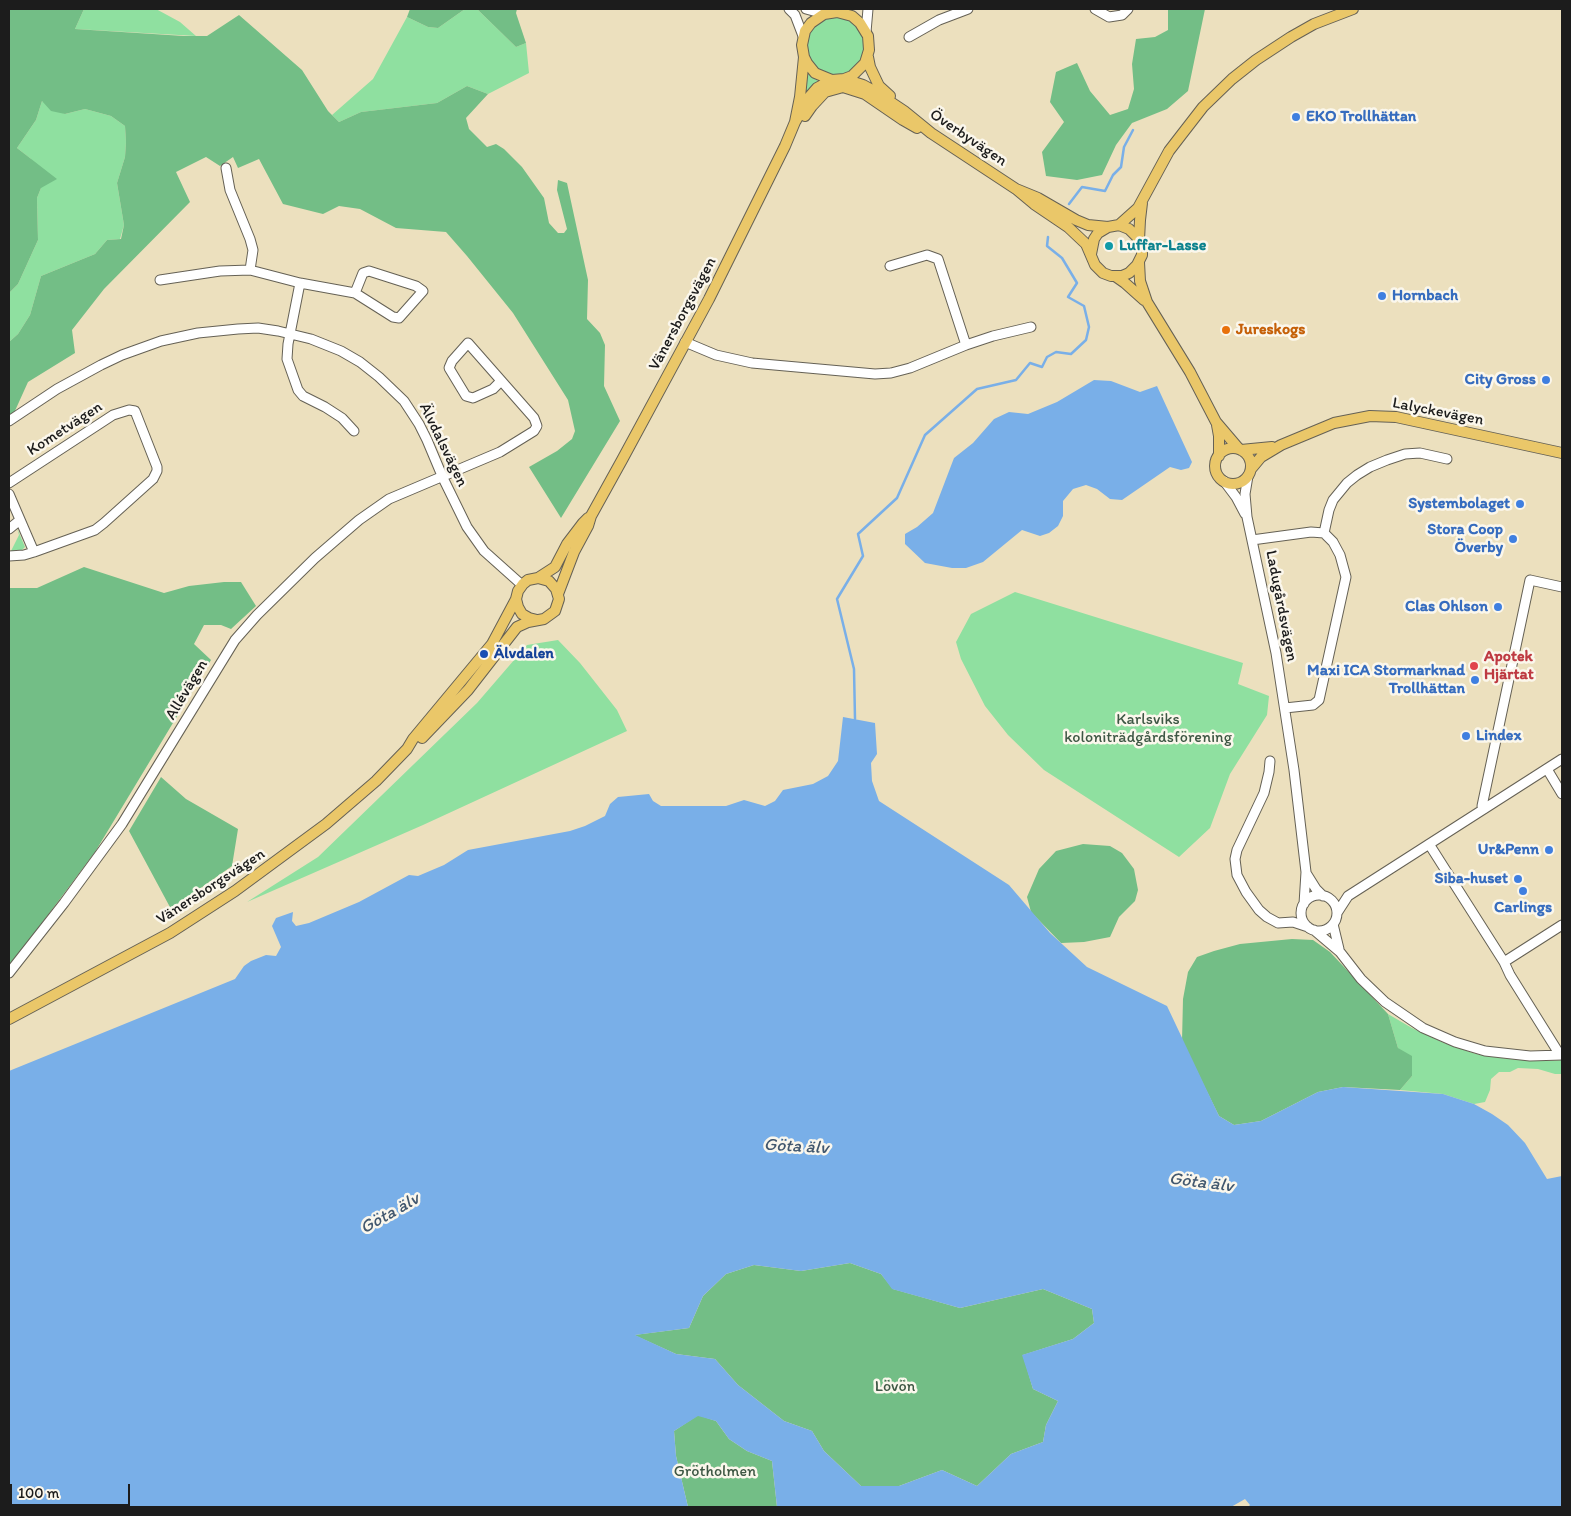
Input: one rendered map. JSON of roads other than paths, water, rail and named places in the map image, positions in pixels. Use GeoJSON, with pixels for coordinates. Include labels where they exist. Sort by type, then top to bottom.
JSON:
{"type":"FeatureCollection","features":[{"type":"Feature","properties":{"kind":"main road"},"geometry":{"type":"LineString","coordinates":[[1139,240],[1132,231],[1119,225],[1131,216],[1143,200],[1169,151],[1204,107],[1256,60],[1290,37],[1314,24],[1353,9]]}},
{"type":"Feature","properties":{"kind":"main road"},"geometry":{"type":"LineString","coordinates":[[803,36],[811,22],[824,14],[845,11],[856,19],[866,32],[870,45],[868,57],[859,70],[844,79]]}},
{"type":"Feature","properties":{"kind":"main road","name":"Vänersborgsvägen"},"geometry":{"type":"LineString","coordinates":[[795,122],[803,78],[803,36]]}},
{"type":"Feature","properties":{"kind":"main road"},"geometry":{"type":"LineString","coordinates":[[804,57],[815,73],[832,80]]}},
{"type":"Feature","properties":{"kind":"main road","name":"Överbyvägen"},"geometry":{"type":"LineString","coordinates":[[868,57],[873,75],[880,86],[904,111]]}},
{"type":"Feature","properties":{"kind":"main road","name":"Vänersborgsvägen"},"geometry":{"type":"LineString","coordinates":[[9,1019],[170,933],[235,892],[326,824],[376,781],[407,749],[433,727],[468,690],[517,626],[547,618],[555,611],[558,604],[558,594],[574,552],[588,526],[591,516],[738,242],[795,122],[810,96],[817,88],[832,80],[844,79]]}},
{"type":"Feature","properties":{"kind":"main road","name":"Överbyvägen"},"geometry":{"type":"LineString","coordinates":[[844,79],[874,91],[904,111],[931,133],[1016,189],[1077,235],[1100,270],[1115,276]]}},
{"type":"Feature","properties":{"kind":"main road"},"geometry":{"type":"LineString","coordinates":[[785,146],[794,136],[820,96],[840,88],[865,94],[913,126],[931,133]]}},
{"type":"Feature","properties":{"kind":"main road","name":"Överbyvägen"},"geometry":{"type":"LineString","coordinates":[[1016,189],[1038,198],[1076,220],[1108,227],[1119,225]]}},
{"type":"Feature","properties":{"kind":"main road"},"geometry":{"type":"LineString","coordinates":[[1115,276],[1129,273],[1139,262],[1142,251],[1139,240],[1143,200]]}},
{"type":"Feature","properties":{"kind":"main road"},"geometry":{"type":"LineString","coordinates":[[1091,254],[1094,239],[1101,230],[1108,227]]}},
{"type":"Feature","properties":{"kind":"main road","name":"Ladugårdsvägen"},"geometry":{"type":"LineString","coordinates":[[1139,262],[1140,281],[1147,302],[1190,372],[1216,422],[1249,457],[1249,472]]}},
{"type":"Feature","properties":{"kind":"main road","name":"Ladugårdsvägen"},"geometry":{"type":"LineString","coordinates":[[1115,276],[1135,290],[1147,302]]}},
{"type":"Feature","properties":{"kind":"main road","name":"Lalyckevägen"},"geometry":{"type":"LineString","coordinates":[[1240,449],[1257,450],[1281,445],[1347,420],[1370,416],[1385,416],[1562,453]]}},
{"type":"Feature","properties":{"kind":"main road","name":"Ladugårdsvägen"},"geometry":{"type":"LineString","coordinates":[[1216,422],[1219,436],[1219,456],[1216,465],[1217,471],[1224,481]]}},
{"type":"Feature","properties":{"kind":"main road","name":"Lalyckevägen"},"geometry":{"type":"LineString","coordinates":[[1249,472],[1261,458],[1281,445]]}},
{"type":"Feature","properties":{"kind":"main road"},"geometry":{"type":"LineString","coordinates":[[1219,456],[1226,450],[1240,449]]}},
{"type":"Feature","properties":{"kind":"main road"},"geometry":{"type":"LineString","coordinates":[[1224,481],[1237,483],[1249,472]]}},
{"type":"Feature","properties":{"kind":"main road","name":"Vänersborgsvägen"},"geometry":{"type":"LineString","coordinates":[[407,749],[413,739],[492,644],[522,584],[528,580],[538,578],[554,567],[567,544],[583,523],[591,516]]}},
{"type":"Feature","properties":{"kind":"main road"},"geometry":{"type":"LineString","coordinates":[[538,578],[551,583],[558,594]]}},
{"type":"Feature","properties":{"kind":"main road"},"geometry":{"type":"LineString","coordinates":[[516,599],[522,614],[537,620]]}},
{"type":"Feature","properties":{"kind":"street"},"geometry":{"type":"LineString","coordinates":[[789,9],[795,15],[803,36]]}},
{"type":"Feature","properties":{"kind":"street"},"geometry":{"type":"LineString","coordinates":[[806,9],[824,14]]}},
{"type":"Feature","properties":{"kind":"street"},"geometry":{"type":"LineString","coordinates":[[866,32],[868,9]]}},
{"type":"Feature","properties":{"kind":"street"},"geometry":{"type":"LineString","coordinates":[[909,37],[939,20],[968,9]]}},
{"type":"Feature","properties":{"kind":"street"},"geometry":{"type":"LineString","coordinates":[[1095,9],[1109,17],[1122,15],[1128,9]]}},
{"type":"Feature","properties":{"kind":"street"},"geometry":{"type":"LineString","coordinates":[[226,168],[230,190],[253,250],[250,270]]}},
{"type":"Feature","properties":{"kind":"street"},"geometry":{"type":"LineString","coordinates":[[890,266],[927,255],[938,259],[966,345]]}},
{"type":"Feature","properties":{"kind":"street"},"geometry":{"type":"LineString","coordinates":[[160,280],[220,271],[250,270],[300,283],[355,293],[393,317],[399,318],[423,291],[416,286],[369,271],[363,273],[355,293]]}},
{"type":"Feature","properties":{"kind":"street"},"geometry":{"type":"LineString","coordinates":[[300,283],[286,352],[298,390],[303,396],[342,418],[354,431]]}},
{"type":"Feature","properties":{"kind":"street"},"geometry":{"type":"LineString","coordinates":[[685,342],[716,355],[752,363],[875,374],[891,373],[910,368],[966,345],[1031,327]]}},
{"type":"Feature","properties":{"kind":"street","name":"Älvdalsvägen"},"geometry":{"type":"LineString","coordinates":[[9,421],[57,389],[101,365],[161,341],[198,332],[238,328],[258,328],[290,333],[311,339],[353,357],[394,390],[419,424],[467,527],[484,552],[522,584]]}},
{"type":"Feature","properties":{"kind":"street"},"geometry":{"type":"LineString","coordinates":[[468,343],[501,381],[493,388],[473,398],[466,396],[449,368],[452,361],[468,343]]}},
{"type":"Feature","properties":{"kind":"street","name":"Allévägen"},"geometry":{"type":"LineString","coordinates":[[9,973],[64,903],[122,824],[235,640],[315,558],[359,520],[389,499],[443,478],[500,452],[534,431],[537,426],[534,418],[501,381]]}},
{"type":"Feature","properties":{"kind":"street","name":"Kometvägen"},"geometry":{"type":"LineString","coordinates":[[9,483],[114,415],[129,410],[135,411],[157,467],[156,475],[95,530],[34,552],[9,556]]}},
{"type":"Feature","properties":{"kind":"street"},"geometry":{"type":"LineString","coordinates":[[1285,708],[1313,705],[1319,700],[1346,577],[1340,555],[1332,542],[1324,534],[1333,500],[1347,484],[1370,467],[1405,454],[1420,453],[1447,459]]}},
{"type":"Feature","properties":{"kind":"street","name":"Ladugårdsvägen"},"geometry":{"type":"LineString","coordinates":[[1246,516],[1249,472]]}},
{"type":"Feature","properties":{"kind":"street","name":"Ladugårdsvägen"},"geometry":{"type":"LineString","coordinates":[[1224,481],[1239,501],[1246,516],[1276,653],[1294,770],[1306,872],[1303,907]]}},
{"type":"Feature","properties":{"kind":"street"},"geometry":{"type":"LineString","coordinates":[[9,494],[34,552]]}},
{"type":"Feature","properties":{"kind":"street"},"geometry":{"type":"LineString","coordinates":[[9,529],[20,520]]}},
{"type":"Feature","properties":{"kind":"street","name":"Ladugårdsvägen"},"geometry":{"type":"LineString","coordinates":[[1252,540],[1311,532],[1324,534]]}},
{"type":"Feature","properties":{"kind":"street"},"geometry":{"type":"LineString","coordinates":[[1484,809],[1482,806],[1483,797],[1530,580],[1562,587]]}},
{"type":"Feature","properties":{"kind":"street"},"geometry":{"type":"LineString","coordinates":[[1340,952],[1333,924],[1336,913],[1348,896],[1562,759]]}},
{"type":"Feature","properties":{"kind":"street"},"geometry":{"type":"LineString","coordinates":[[1270,761],[1264,794],[1237,850],[1235,859],[1237,875],[1250,898],[1267,917],[1278,924],[1293,922],[1324,930],[1333,924]]}},
{"type":"Feature","properties":{"kind":"street"},"geometry":{"type":"LineString","coordinates":[[1547,769],[1562,794]]}},
{"type":"Feature","properties":{"kind":"street"},"geometry":{"type":"LineString","coordinates":[[1429,844],[1561,1055]]}},
{"type":"Feature","properties":{"kind":"street","name":"Ladugårdsvägen"},"geometry":{"type":"LineString","coordinates":[[1306,872],[1316,889],[1327,898]]}},
{"type":"Feature","properties":{"kind":"street"},"geometry":{"type":"LineString","coordinates":[[1293,922],[1312,896],[1327,898],[1348,896]]}},
{"type":"Feature","properties":{"kind":"street"},"geometry":{"type":"LineString","coordinates":[[1327,898],[1335,905],[1336,913]]}},
{"type":"Feature","properties":{"kind":"street"},"geometry":{"type":"LineString","coordinates":[[1303,907],[1303,922],[1340,952],[1373,991],[1390,1006],[1423,1028],[1455,1042],[1485,1050],[1530,1056],[1561,1055]]}},
{"type":"Feature","properties":{"kind":"street"},"geometry":{"type":"LineString","coordinates":[[1504,962],[1562,925]]}},
{"type":"Feature","properties":{"kind":"water"},"geometry":{"type":"Polygon","coordinates":[[[1094,380],[1111,381],[1140,392],[1157,386],[1192,462],[1189,468],[1181,470],[1170,467],[1122,500],[1110,499],[1097,489],[1086,485],[1073,489],[1063,501],[1063,516],[1058,526],[1049,533],[1040,536],[1022,530],[983,562],[966,568],[952,568],[925,563],[905,544],[905,534],[917,527],[933,513],[954,458],[973,443],[994,419],[1009,412],[1028,414],[1057,402],[1094,380]]]}},
{"type":"Feature","properties":{"kind":"water","name":"Göta älv"},"geometry":{"type":"Polygon","coordinates":[[[843,717],[875,723],[877,754],[871,763],[872,781],[879,801],[1009,885],[1050,933],[1087,967],[1167,1006],[1219,1116],[1234,1125],[1261,1121],[1318,1092],[1343,1087],[1443,1094],[1474,1104],[1508,1125],[1525,1143],[1547,1179],[1562,1176],[1562,1507],[1248,1507],[1250,1505],[1245,1499],[1231,1507],[777,1507],[772,1461],[747,1451],[729,1439],[716,1421],[698,1416],[674,1431],[676,1456],[688,1507],[9,1507],[9,1071],[235,979],[244,966],[251,961],[266,955],[276,956],[281,947],[272,926],[276,918],[293,912],[292,921],[296,926],[309,923],[359,902],[409,875],[418,876],[444,865],[468,850],[570,831],[585,826],[605,816],[610,804],[618,797],[649,794],[653,801],[661,806],[726,806],[744,800],[765,806],[775,801],[783,790],[813,784],[828,776],[838,761],[843,717]],[[850,1263],[801,1271],[754,1265],[726,1274],[703,1296],[689,1328],[635,1335],[676,1354],[715,1359],[738,1385],[784,1421],[812,1431],[824,1451],[861,1486],[899,1486],[942,1470],[977,1486],[1011,1454],[1043,1442],[1046,1425],[1058,1401],[1033,1389],[1022,1355],[1073,1339],[1094,1323],[1092,1309],[1043,1289],[960,1308],[892,1289],[881,1274],[850,1263]]]}},
{"type":"Feature","properties":{"kind":"waterway"},"geometry":{"type":"LineString","coordinates":[[1069,204],[1082,187],[1105,191],[1113,175],[1121,167],[1124,147],[1133,130]]}},
{"type":"Feature","properties":{"kind":"waterway"},"geometry":{"type":"LineString","coordinates":[[855,719],[854,669],[837,599],[863,556],[858,534],[897,498],[925,435],[977,389],[1016,380],[1030,363],[1042,367],[1047,357],[1056,352],[1071,354],[1086,340],[1089,327],[1084,306],[1068,297],[1077,283],[1062,258],[1047,246],[1048,237]]}},
{"type":"Feature","properties":{"kind":"place","name":"EKO Trollhättan"},"geometry":{"type":"Point","coordinates":[1296,117]}},
{"type":"Feature","properties":{"kind":"place","name":"Luffar-Lasse"},"geometry":{"type":"Point","coordinates":[1109,246]}},
{"type":"Feature","properties":{"kind":"place","name":"Hornbach"},"geometry":{"type":"Point","coordinates":[1382,296]}},
{"type":"Feature","properties":{"kind":"place","name":"Jureskogs"},"geometry":{"type":"Point","coordinates":[1226,330]}},
{"type":"Feature","properties":{"kind":"place","name":"City Gross"},"geometry":{"type":"Point","coordinates":[1546,380]}},
{"type":"Feature","properties":{"kind":"place","name":"Systembolaget"},"geometry":{"type":"Point","coordinates":[1520,504]}},
{"type":"Feature","properties":{"kind":"place","name":"Stora Coop Överby"},"geometry":{"type":"Point","coordinates":[1513,539]}},
{"type":"Feature","properties":{"kind":"place","name":"Clas Ohlson"},"geometry":{"type":"Point","coordinates":[1498,607]}},
{"type":"Feature","properties":{"kind":"place","name":"Älvdalen"},"geometry":{"type":"Point","coordinates":[484,654]}},
{"type":"Feature","properties":{"kind":"place","name":"Apotek Hjärtat"},"geometry":{"type":"Point","coordinates":[1474,666]}},
{"type":"Feature","properties":{"kind":"place","name":"Maxi ICA Stormarknad Trollhättan"},"geometry":{"type":"Point","coordinates":[1475,680]}},
{"type":"Feature","properties":{"kind":"place","name":"Lindex"},"geometry":{"type":"Point","coordinates":[1466,736]}},
{"type":"Feature","properties":{"kind":"place","name":"Ur&Penn"},"geometry":{"type":"Point","coordinates":[1549,850]}},
{"type":"Feature","properties":{"kind":"place","name":"Siba-huset"},"geometry":{"type":"Point","coordinates":[1518,879]}},
{"type":"Feature","properties":{"kind":"place","name":"Carlings"},"geometry":{"type":"Point","coordinates":[1523,891]}},
{"type":"Feature","properties":{"kind":"park label","name":"Karlsviks koloniträdgårdsförening"},"geometry":{"type":"Point","coordinates":[1148,729]}},
{"type":"Feature","properties":{"kind":"park label","name":"Lövön"},"geometry":{"type":"Point","coordinates":[895,1387]}},
{"type":"Feature","properties":{"kind":"park label","name":"Grötholmen"},"geometry":{"type":"Point","coordinates":[715,1472]}}]}
